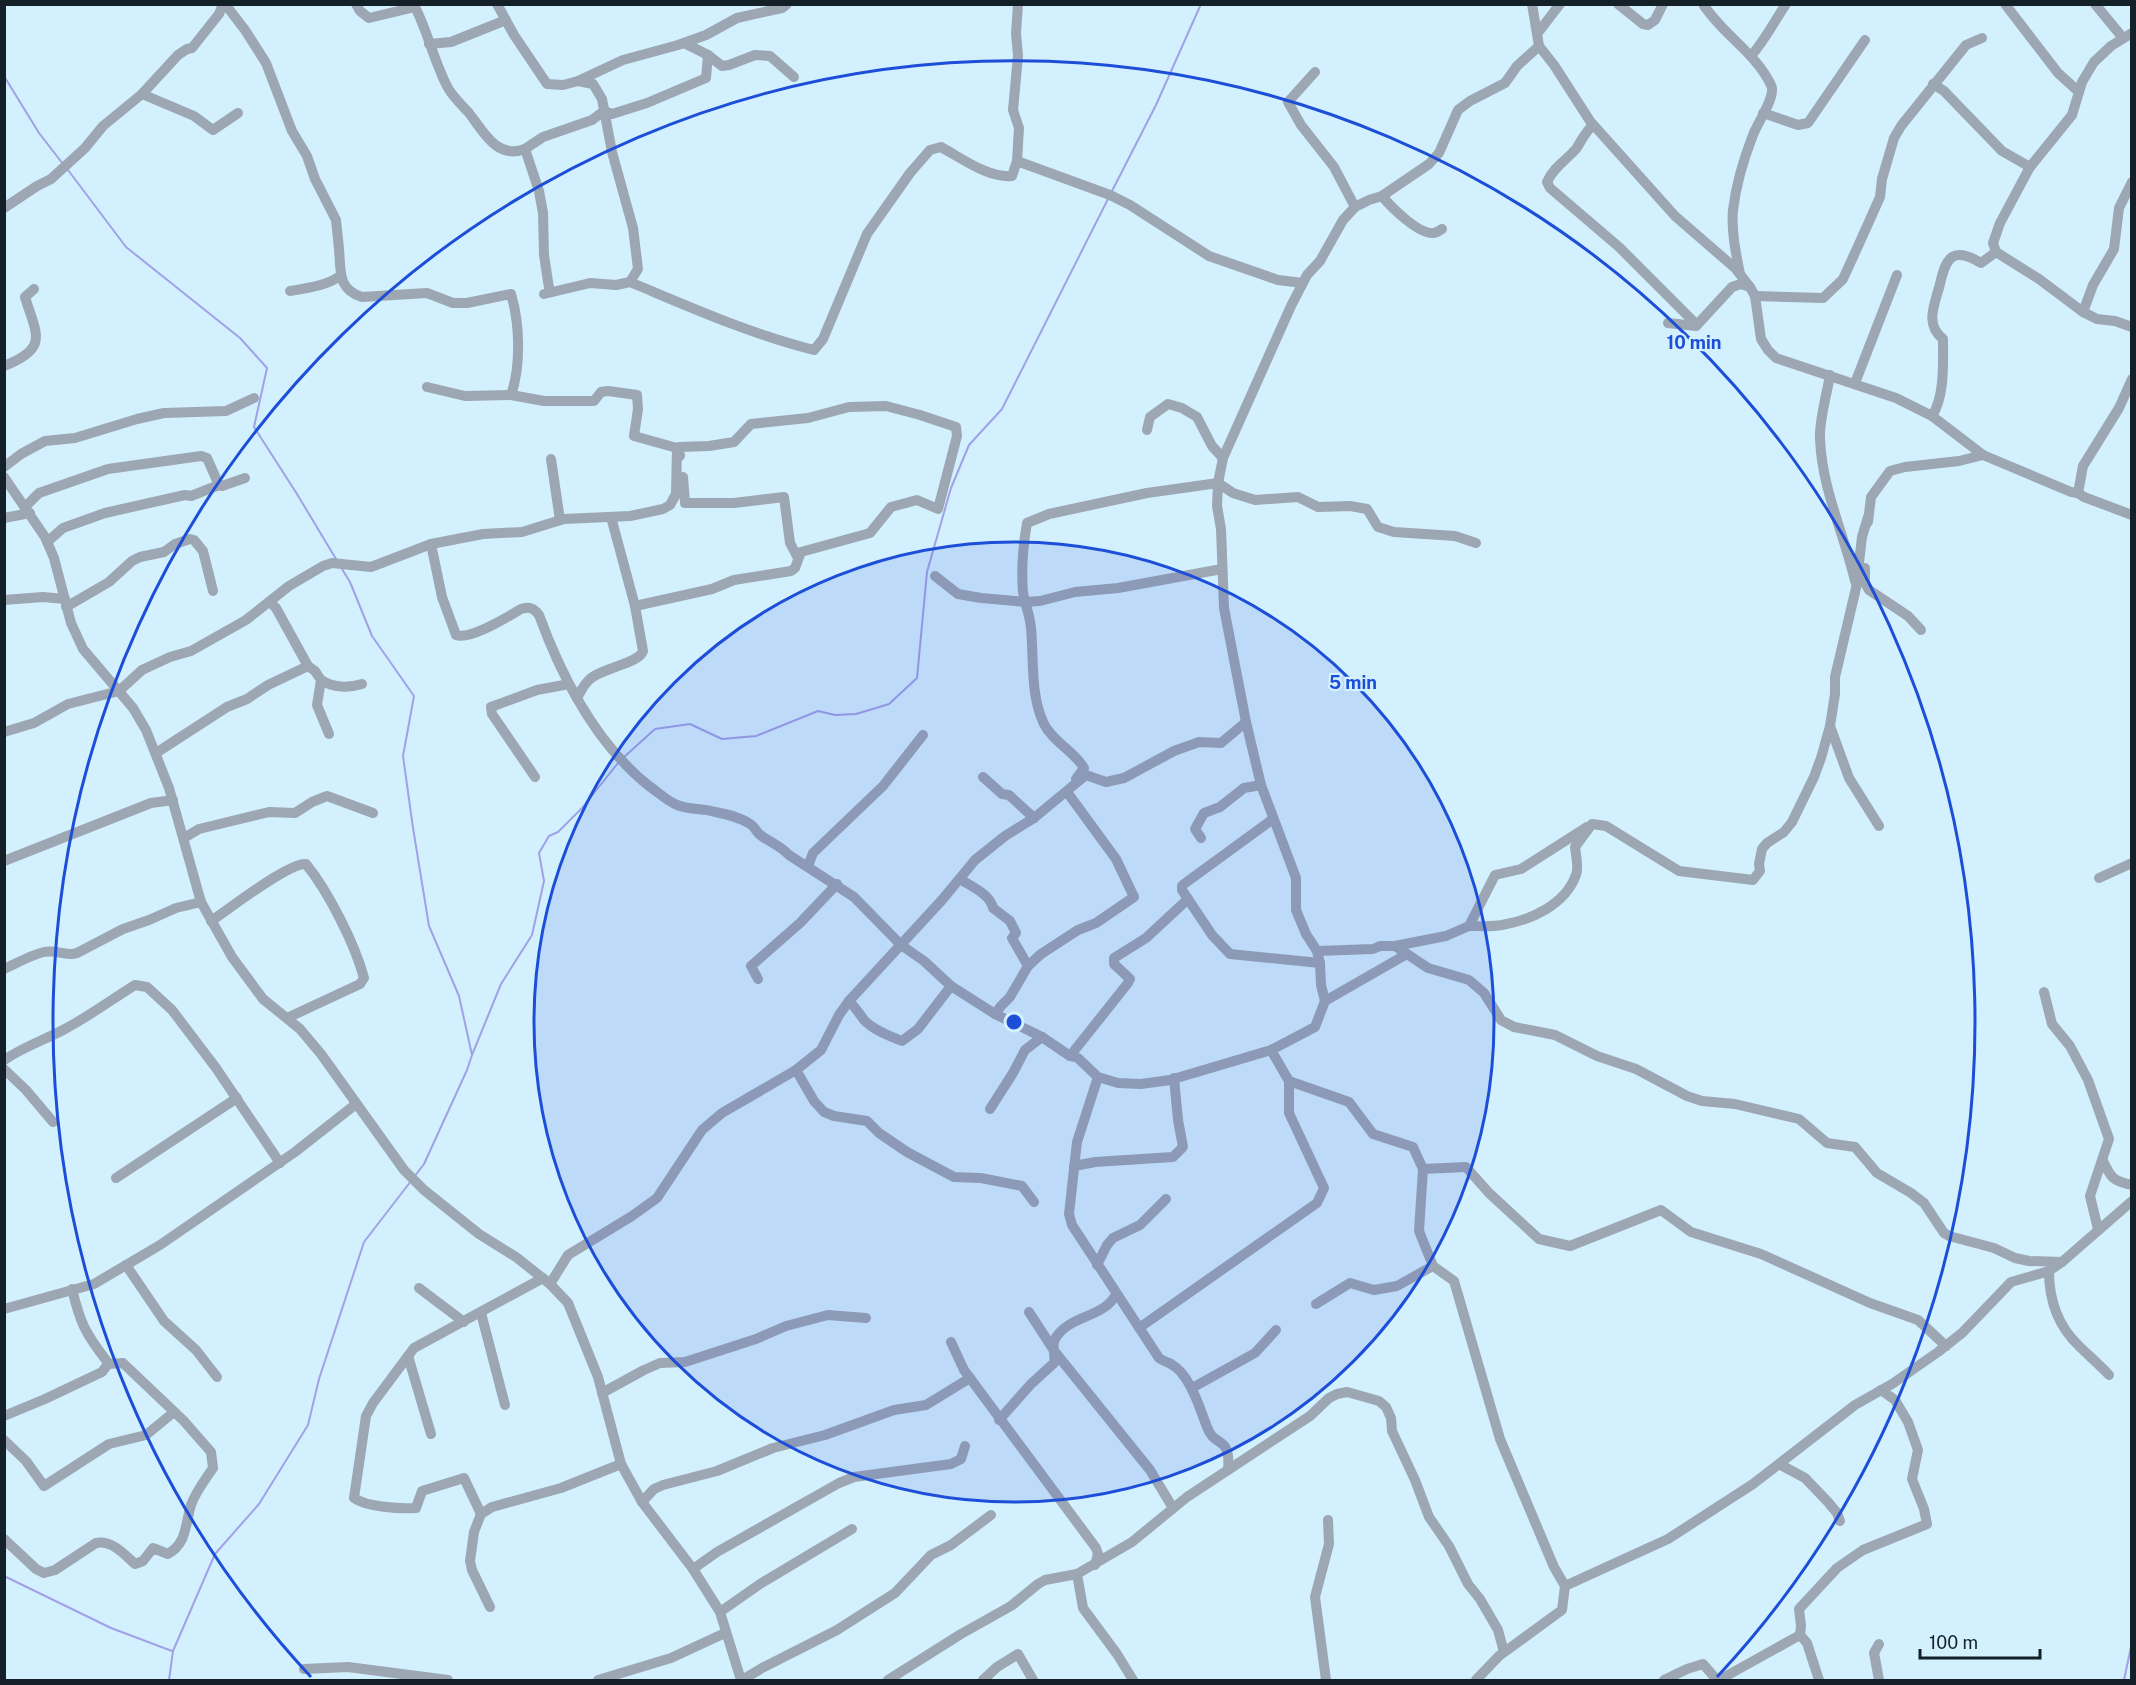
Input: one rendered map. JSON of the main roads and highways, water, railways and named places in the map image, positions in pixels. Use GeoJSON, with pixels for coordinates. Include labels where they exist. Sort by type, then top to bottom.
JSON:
{"type":"FeatureCollection","features":[{"type":"Feature","properties":{"kind":"waterway"},"geometry":{"type":"LineString","coordinates":[[1112,191],[1156,105],[1201,4]]}},
{"type":"Feature","properties":{"kind":"waterway"},"geometry":{"type":"LineString","coordinates":[[4,76],[39,133],[63,164]]}},
{"type":"Feature","properties":{"kind":"waterway"},"geometry":{"type":"LineString","coordinates":[[68,170],[126,247],[240,338],[267,368],[254,427],[336,559]]}},
{"type":"Feature","properties":{"kind":"waterway"},"geometry":{"type":"LineString","coordinates":[[624,757],[655,729],[690,724],[722,739],[756,736],[818,711],[835,715],[856,714],[889,704],[917,678],[927,572],[951,488],[969,445],[1002,409],[1108,199]]}},
{"type":"Feature","properties":{"kind":"waterway"},"geometry":{"type":"LineString","coordinates":[[342,569],[350,582],[372,636],[414,696],[403,756],[413,828],[429,926],[459,996],[472,1055],[424,1164],[414,1177]]}},
{"type":"Feature","properties":{"kind":"waterway"},"geometry":{"type":"LineString","coordinates":[[472,1055],[501,984],[532,935],[544,881],[539,853],[549,836],[558,832],[582,808],[618,763]]}},
{"type":"Feature","properties":{"kind":"waterway"},"geometry":{"type":"LineString","coordinates":[[169,1680],[173,1651],[215,1554],[259,1504],[308,1425],[319,1379],[364,1242],[411,1181]]}},
{"type":"Feature","properties":{"kind":"waterway"},"geometry":{"type":"LineString","coordinates":[[4,1576],[111,1628],[172,1651]]}},
{"type":"Feature","properties":{"kind":"waterway"},"geometry":{"type":"LineString","coordinates":[[2124,1680],[2132,1642]]}}]}
